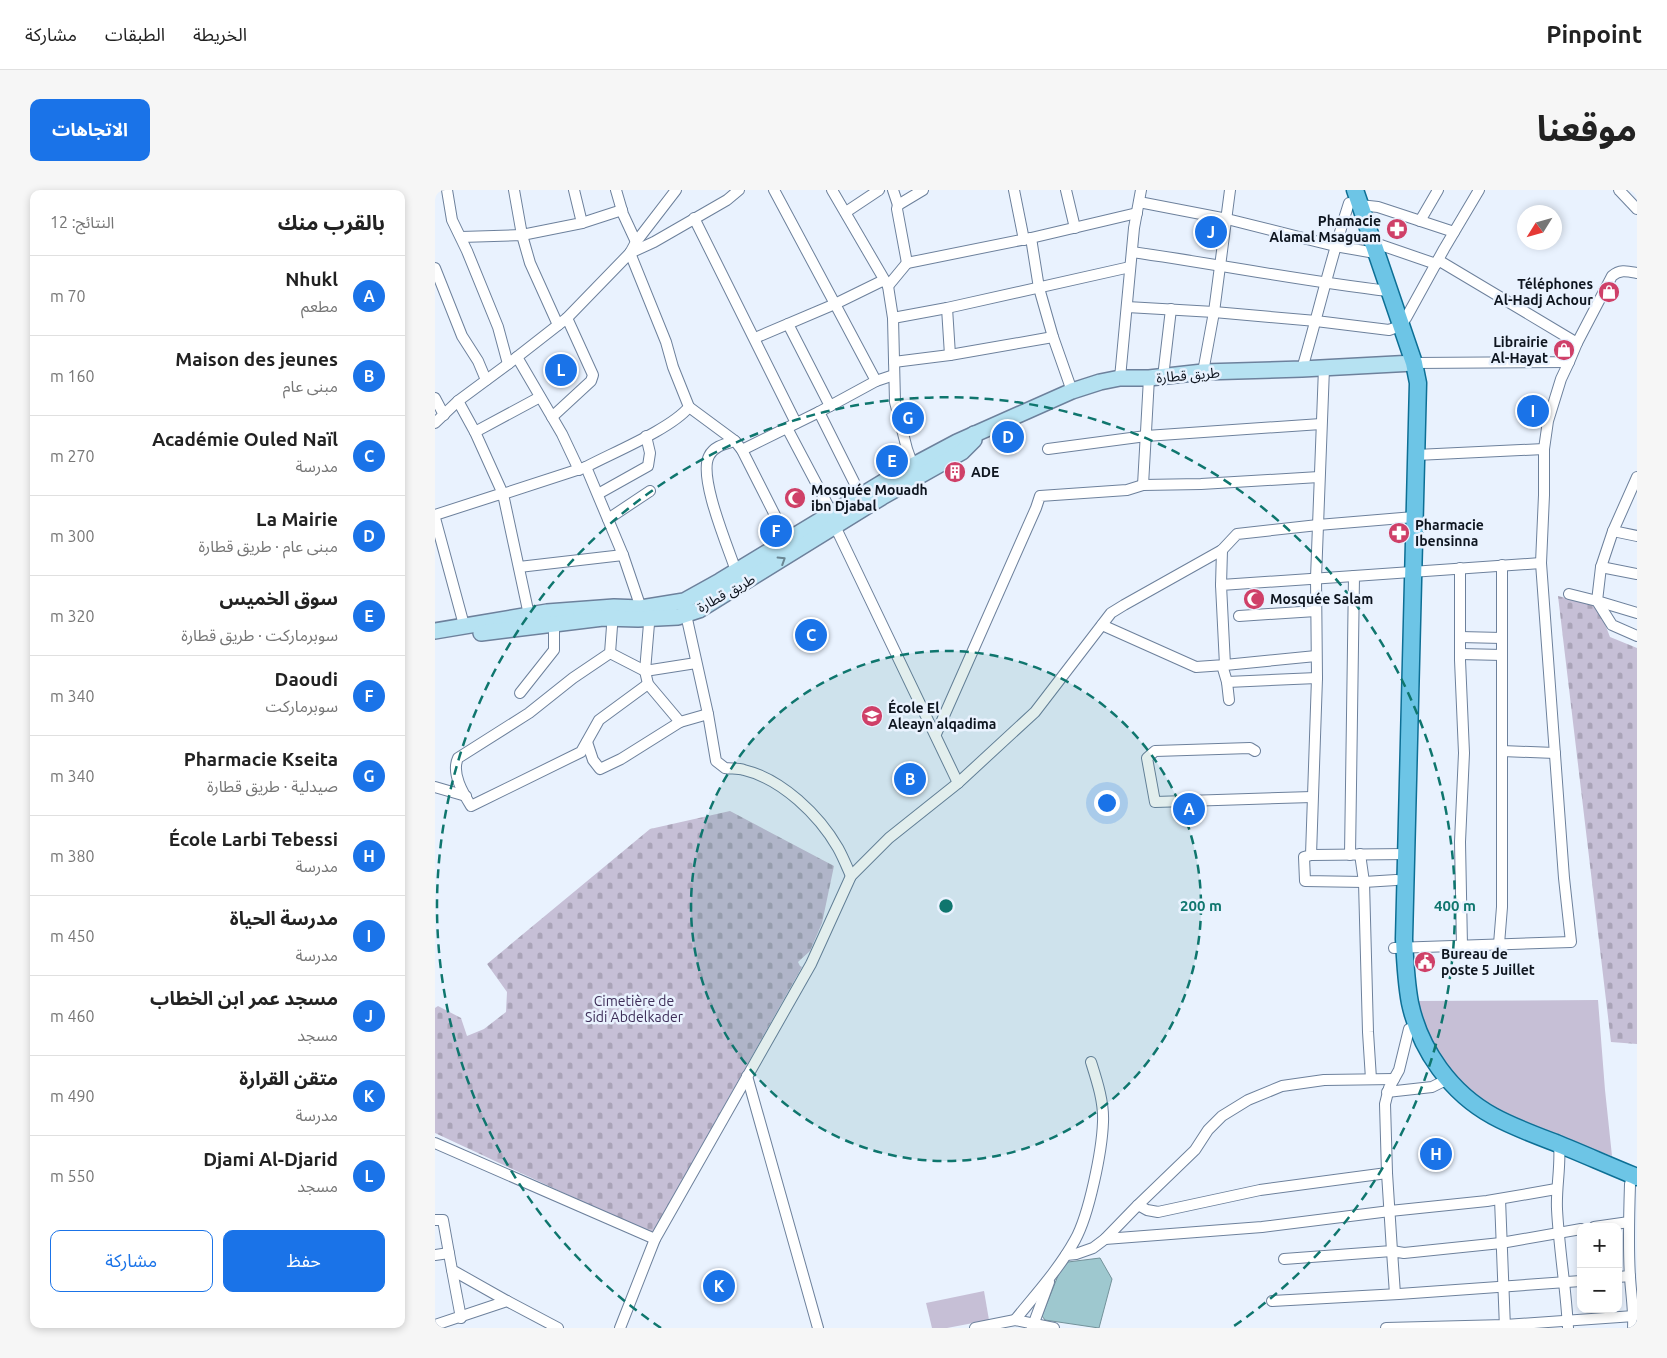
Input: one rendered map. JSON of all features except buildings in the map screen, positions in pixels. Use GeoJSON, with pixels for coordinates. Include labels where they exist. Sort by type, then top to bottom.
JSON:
{"type":"FeatureCollection","features":[{"type":"Feature","properties":{"kind":"main road"},"geometry":{"type":"LineString","coordinates":[[1355,199],[1414,363],[1418,383],[1416,455],[1410,518]]}},
{"type":"Feature","properties":{"kind":"main road"},"geometry":{"type":"LineString","coordinates":[[1414,363],[1410,382],[1409,571],[1399,948],[1417,1027],[1444,1082]]}},
{"type":"Feature","properties":{"kind":"main road","name":"طريق قطارة"},"geometry":{"type":"LineString","coordinates":[[685,608],[699,610],[737,588],[861,496],[913,466],[974,433],[1072,391],[1120,378],[1156,377],[1203,372],[1414,363]]}},
{"type":"Feature","properties":{"kind":"main road","name":"طريق قطارة"},"geometry":{"type":"LineString","coordinates":[[435,639],[549,618],[647,611],[678,617],[685,608],[736,570],[832,518],[882,497],[962,452],[973,440],[974,433]]}},
{"type":"Feature","properties":{"kind":"main road","name":"طريق قطارة"},"geometry":{"type":"LineString","coordinates":[[435,631],[529,615],[549,618]]}},
{"type":"Feature","properties":{"kind":"main road"},"geometry":{"type":"LineString","coordinates":[[1402,854],[1396,880],[1400,998],[1409,1029],[1419,1053],[1463,1107],[1487,1125],[1514,1138],[1559,1150],[1635,1182]]}},
{"type":"Feature","properties":{"kind":"street"},"geometry":{"type":"LineString","coordinates":[[447,190],[452,220],[461,237],[498,327],[509,364]]}},
{"type":"Feature","properties":{"kind":"street"},"geometry":{"type":"LineString","coordinates":[[514,190],[530,263],[558,325]]}},
{"type":"Feature","properties":{"kind":"street"},"geometry":{"type":"LineString","coordinates":[[574,190],[582,223]]}},
{"type":"Feature","properties":{"kind":"street"},"geometry":{"type":"LineString","coordinates":[[616,190],[622,210],[636,242]]}},
{"type":"Feature","properties":{"kind":"street"},"geometry":{"type":"LineString","coordinates":[[435,423],[458,401],[567,318],[630,253],[636,242],[676,190]]}},
{"type":"Feature","properties":{"kind":"street"},"geometry":{"type":"LineString","coordinates":[[630,253],[654,242],[727,200],[739,190]]}},
{"type":"Feature","properties":{"kind":"street"},"geometry":{"type":"LineString","coordinates":[[774,190],[875,381]]}},
{"type":"Feature","properties":{"kind":"street"},"geometry":{"type":"LineString","coordinates":[[832,190],[886,283],[893,318],[897,413],[913,466]]}},
{"type":"Feature","properties":{"kind":"street"},"geometry":{"type":"LineString","coordinates":[[845,212],[879,190]]}},
{"type":"Feature","properties":{"kind":"street"},"geometry":{"type":"LineString","coordinates":[[893,190],[898,205],[907,263]]}},
{"type":"Feature","properties":{"kind":"street"},"geometry":{"type":"LineString","coordinates":[[898,205],[923,190]]}},
{"type":"Feature","properties":{"kind":"street"},"geometry":{"type":"LineString","coordinates":[[1014,190],[1039,288],[1072,391]]}},
{"type":"Feature","properties":{"kind":"street"},"geometry":{"type":"LineString","coordinates":[[1067,190],[1075,228]]}},
{"type":"Feature","properties":{"kind":"street"},"geometry":{"type":"LineString","coordinates":[[1120,378],[1131,252],[1141,190]]}},
{"type":"Feature","properties":{"kind":"street"},"geometry":{"type":"LineString","coordinates":[[1203,372],[1230,190]]}},
{"type":"Feature","properties":{"kind":"street"},"geometry":{"type":"LineString","coordinates":[[1420,221],[1439,190]]}},
{"type":"Feature","properties":{"kind":"street"},"geometry":{"type":"LineString","coordinates":[[1127,307],[1316,321],[1389,330],[1400,326],[1406,318],[1479,190]]}},
{"type":"Feature","properties":{"kind":"street"},"geometry":{"type":"LineString","coordinates":[[1619,190],[1637,209]]}},
{"type":"Feature","properties":{"kind":"street"},"geometry":{"type":"LineString","coordinates":[[1302,369],[1335,246],[1355,199],[1454,232]]}},
{"type":"Feature","properties":{"kind":"street"},"geometry":{"type":"LineString","coordinates":[[755,338],[886,283],[907,263],[1075,228],[1138,207],[1227,219],[1335,246],[1374,248],[1437,262],[1577,343]]}},
{"type":"Feature","properties":{"kind":"street"},"geometry":{"type":"LineString","coordinates":[[461,237],[523,235],[582,223],[622,210]]}},
{"type":"Feature","properties":{"kind":"street"},"geometry":{"type":"LineString","coordinates":[[694,218],[755,338],[832,518],[958,783]]}},
{"type":"Feature","properties":{"kind":"street"},"geometry":{"type":"LineString","coordinates":[[1131,252],[1220,265],[1325,284],[1388,291]]}},
{"type":"Feature","properties":{"kind":"street"},"geometry":{"type":"LineString","coordinates":[[630,253],[666,342],[673,367],[689,407],[735,441],[742,450],[788,541]]}},
{"type":"Feature","properties":{"kind":"street"},"geometry":{"type":"LineString","coordinates":[[893,318],[947,308],[1130,267]]}},
{"type":"Feature","properties":{"kind":"street"},"geometry":{"type":"LineString","coordinates":[[435,268],[462,336],[478,361],[486,380]]}},
{"type":"Feature","properties":{"kind":"street"},"geometry":{"type":"LineString","coordinates":[[1399,948],[1571,942],[1564,878],[1541,563],[1544,449],[1548,421],[1561,379],[1577,343],[1612,276],[1617,271],[1623,270],[1637,273]]}},
{"type":"Feature","properties":{"kind":"street"},"geometry":{"type":"LineString","coordinates":[[947,308],[950,355]]}},
{"type":"Feature","properties":{"kind":"street"},"geometry":{"type":"LineString","coordinates":[[1143,485],[1146,436],[1156,377],[1171,310]]}},
{"type":"Feature","properties":{"kind":"street"},"geometry":{"type":"LineString","coordinates":[[552,417],[591,381],[593,375],[567,318]]}},
{"type":"Feature","properties":{"kind":"street"},"geometry":{"type":"LineString","coordinates":[[788,324],[830,406]]}},
{"type":"Feature","properties":{"kind":"street"},"geometry":{"type":"LineString","coordinates":[[894,362],[950,355],[1053,336]]}},
{"type":"Feature","properties":{"kind":"street"},"geometry":{"type":"LineString","coordinates":[[517,357],[598,494],[647,611],[645,670],[648,684],[681,722]]}},
{"type":"Feature","properties":{"kind":"street"},"geometry":{"type":"LineString","coordinates":[[1414,363],[1569,362]]}},
{"type":"Feature","properties":{"kind":"street"},"geometry":{"type":"LineString","coordinates":[[1311,855],[1317,678],[1315,578],[1324,368]]}},
{"type":"Feature","properties":{"kind":"street"},"geometry":{"type":"LineString","coordinates":[[742,450],[819,412],[875,381],[894,375]]}},
{"type":"Feature","properties":{"kind":"street"},"geometry":{"type":"LineString","coordinates":[[435,398],[444,415]]}},
{"type":"Feature","properties":{"kind":"street"},"geometry":{"type":"LineString","coordinates":[[475,432],[540,398]]}},
{"type":"Feature","properties":{"kind":"street"},"geometry":{"type":"LineString","coordinates":[[458,401],[475,432],[503,494],[529,615]]}},
{"type":"Feature","properties":{"kind":"street"},"geometry":{"type":"LineString","coordinates":[[464,625],[435,517],[582,468],[646,436],[682,415],[689,407]]}},
{"type":"Feature","properties":{"kind":"street"},"geometry":{"type":"LineString","coordinates":[[819,412],[861,496]]}},
{"type":"Feature","properties":{"kind":"street"},"geometry":{"type":"LineString","coordinates":[[1048,449],[1146,436],[1321,424]]}},
{"type":"Feature","properties":{"kind":"street"},"geometry":{"type":"LineString","coordinates":[[598,494],[648,466],[650,453],[646,436]]}},
{"type":"Feature","properties":{"kind":"street"},"geometry":{"type":"LineString","coordinates":[[735,441],[719,446],[709,454],[706,463],[711,498],[736,570]]}},
{"type":"Feature","properties":{"kind":"street"},"geometry":{"type":"LineString","coordinates":[[1416,455],[1544,449]]}},
{"type":"Feature","properties":{"kind":"street"},"geometry":{"type":"LineString","coordinates":[[936,734],[1040,496],[1127,490],[1143,485],[1201,484],[1319,477]]}},
{"type":"Feature","properties":{"kind":"street"},"geometry":{"type":"LineString","coordinates":[[1637,477],[1633,498],[1613,530],[1601,567],[1597,601],[1612,625],[1637,636]]}},
{"type":"Feature","properties":{"kind":"street"},"geometry":{"type":"LineString","coordinates":[[608,519],[650,491]]}},
{"type":"Feature","properties":{"kind":"street"},"geometry":{"type":"LineString","coordinates":[[620,1328],[655,1238],[811,964],[851,876],[889,838],[958,783],[1035,712],[1111,613],[1222,550],[1237,534],[1318,525],[1410,518]]}},
{"type":"Feature","properties":{"kind":"street"},"geometry":{"type":"LineString","coordinates":[[1613,530],[1637,536]]}},
{"type":"Feature","properties":{"kind":"street"},"geometry":{"type":"LineString","coordinates":[[1222,550],[1223,665],[1229,700]]}},
{"type":"Feature","properties":{"kind":"street"},"geometry":{"type":"LineString","coordinates":[[519,567],[623,555]]}},
{"type":"Feature","properties":{"kind":"street"},"geometry":{"type":"LineString","coordinates":[[1221,585],[1541,563]]}},
{"type":"Feature","properties":{"kind":"street"},"geometry":{"type":"LineString","coordinates":[[1499,944],[1502,907],[1502,566]]}},
{"type":"Feature","properties":{"kind":"street"},"geometry":{"type":"LineString","coordinates":[[1601,567],[1637,574]]}},
{"type":"Feature","properties":{"kind":"street"},"geometry":{"type":"LineString","coordinates":[[1460,568],[1460,654],[1464,754],[1460,842],[1462,946]]}},
{"type":"Feature","properties":{"kind":"street"},"geometry":{"type":"LineString","coordinates":[[1354,576],[1355,854],[1364,882],[1371,1079]]}},
{"type":"Feature","properties":{"kind":"street"},"geometry":{"type":"LineString","coordinates":[[1569,594],[1637,613]]}},
{"type":"Feature","properties":{"kind":"street"},"geometry":{"type":"LineString","coordinates":[[685,608],[717,761],[725,768],[743,769],[761,776],[798,799],[812,812],[837,847],[851,876]]}},
{"type":"Feature","properties":{"kind":"street"},"geometry":{"type":"LineString","coordinates":[[1239,616],[1316,610]]}},
{"type":"Feature","properties":{"kind":"street"},"geometry":{"type":"LineString","coordinates":[[610,653],[613,613]]}},
{"type":"Feature","properties":{"kind":"street"},"geometry":{"type":"LineString","coordinates":[[520,692],[554,650],[554,629],[549,618]]}},
{"type":"Feature","properties":{"kind":"street"},"geometry":{"type":"LineString","coordinates":[[1102,625],[1196,667],[1317,656]]}},
{"type":"Feature","properties":{"kind":"street"},"geometry":{"type":"LineString","coordinates":[[1460,637],[1502,638]]}},
{"type":"Feature","properties":{"kind":"street"},"geometry":{"type":"LineString","coordinates":[[610,653],[645,670],[696,663]]}},
{"type":"Feature","properties":{"kind":"street"},"geometry":{"type":"LineString","coordinates":[[610,653],[573,678],[529,714],[458,758],[455,763],[460,788],[471,806],[581,752],[599,720],[648,684]]}},
{"type":"Feature","properties":{"kind":"street"},"geometry":{"type":"LineString","coordinates":[[1460,654],[1502,655]]}},
{"type":"Feature","properties":{"kind":"street"},"geometry":{"type":"LineString","coordinates":[[1227,682],[1317,678]]}},
{"type":"Feature","properties":{"kind":"street"},"geometry":{"type":"LineString","coordinates":[[587,742],[593,760],[599,769],[621,759],[681,722],[708,714]]}},
{"type":"Feature","properties":{"kind":"street"},"geometry":{"type":"LineString","coordinates":[[1255,751],[1250,748],[1155,751],[1147,758],[1155,802],[1312,798]]}},
{"type":"Feature","properties":{"kind":"street"},"geometry":{"type":"LineString","coordinates":[[1502,751],[1555,753]]}},
{"type":"Feature","properties":{"kind":"street"},"geometry":{"type":"LineString","coordinates":[[435,787],[466,796]]}},
{"type":"Feature","properties":{"kind":"street"},"geometry":{"type":"LineString","coordinates":[[1396,880],[1364,882],[1305,881],[1305,857],[1311,855],[1402,854]]}},
{"type":"Feature","properties":{"kind":"street"},"geometry":{"type":"LineString","coordinates":[[1395,1294],[1387,1173],[1385,1104],[1387,1092],[1399,1070],[1409,1029]]}},
{"type":"Feature","properties":{"kind":"street"},"geometry":{"type":"LineString","coordinates":[[1015,1320],[1066,1255],[1076,1239],[1086,1213],[1098,1160],[1103,1121],[1101,1098],[1091,1062]]}},
{"type":"Feature","properties":{"kind":"street"},"geometry":{"type":"LineString","coordinates":[[747,1076],[818,1328]]}},
{"type":"Feature","properties":{"kind":"street"},"geometry":{"type":"LineString","coordinates":[[1066,1255],[1076,1254],[1093,1248],[1105,1239],[1195,1150],[1208,1130],[1222,1116],[1248,1100],[1282,1086],[1324,1080],[1394,1079]]}},
{"type":"Feature","properties":{"kind":"street"},"geometry":{"type":"LineString","coordinates":[[1387,1092],[1429,1088],[1444,1082]]}},
{"type":"Feature","properties":{"kind":"street"},"geometry":{"type":"LineString","coordinates":[[435,1143],[655,1238]]}},
{"type":"Feature","properties":{"kind":"street"},"geometry":{"type":"LineString","coordinates":[[1559,1150],[1556,1189],[1567,1324]]}},
{"type":"Feature","properties":{"kind":"street"},"geometry":{"type":"LineString","coordinates":[[1138,1205],[1147,1210],[1158,1212],[1260,1190],[1387,1173]]}},
{"type":"Feature","properties":{"kind":"street"},"geometry":{"type":"LineString","coordinates":[[1633,1328],[1634,1316],[1630,1276],[1635,1182]]}},
{"type":"Feature","properties":{"kind":"street"},"geometry":{"type":"LineString","coordinates":[[1105,1239],[1263,1227],[1499,1199],[1556,1189]]}},
{"type":"Feature","properties":{"kind":"street"},"geometry":{"type":"LineString","coordinates":[[1499,1199],[1505,1326]]}},
{"type":"Feature","properties":{"kind":"street"},"geometry":{"type":"LineString","coordinates":[[1611,1223],[1632,1218]]}},
{"type":"Feature","properties":{"kind":"street"},"geometry":{"type":"LineString","coordinates":[[435,1220],[443,1220],[452,1270],[458,1322]]}},
{"type":"Feature","properties":{"kind":"street"},"geometry":{"type":"LineString","coordinates":[[1284,1258],[1392,1251],[1404,1253],[1501,1243],[1577,1230]]}},
{"type":"Feature","properties":{"kind":"street"},"geometry":{"type":"LineString","coordinates":[[435,1256],[449,1253]]}},
{"type":"Feature","properties":{"kind":"street"},"geometry":{"type":"LineString","coordinates":[[452,1270],[558,1328]]}},
{"type":"Feature","properties":{"kind":"street"},"geometry":{"type":"LineString","coordinates":[[1034,1326],[1051,1276]]}},
{"type":"Feature","properties":{"kind":"street"},"geometry":{"type":"LineString","coordinates":[[1622,1277],[1630,1276]]}},
{"type":"Feature","properties":{"kind":"street"},"geometry":{"type":"LineString","coordinates":[[1272,1301],[1502,1288],[1577,1281]]}},
{"type":"Feature","properties":{"kind":"street"},"geometry":{"type":"LineString","coordinates":[[436,1322],[458,1322],[507,1301]]}},
{"type":"Feature","properties":{"kind":"street"},"geometry":{"type":"LineString","coordinates":[[1386,1328],[1567,1324],[1634,1316]]}},
{"type":"Feature","properties":{"kind":"street"},"geometry":{"type":"LineString","coordinates":[[980,1328],[1015,1320],[1034,1326],[1054,1328]]}},
{"type":"Feature","properties":{"kind":"green space"},"geometry":{"type":"Polygon","coordinates":[[[1558,596],[1598,606],[1610,637],[1637,648],[1637,1044],[1611,1042],[1558,596]]]}},
{"type":"Feature","properties":{"kind":"green space","name":"Cimetière de Sidi Abdelkader"},"geometry":{"type":"Polygon","coordinates":[[[730,811],[834,866],[822,923],[810,951],[798,962],[802,967],[652,1234],[435,1133],[435,1008],[438,1006],[461,1018],[467,1036],[484,1029],[506,1012],[507,992],[487,964],[650,829],[730,811]]]}},
{"type":"Feature","properties":{"kind":"green space"},"geometry":{"type":"Polygon","coordinates":[[[1598,1000],[1612,1156],[1525,1124],[1470,1092],[1445,1067],[1412,1001],[1598,1000]]]}},
{"type":"Feature","properties":{"kind":"green space"},"geometry":{"type":"Polygon","coordinates":[[[984,1291],[989,1320],[947,1328],[932,1328],[926,1303],[984,1291]]]}},
{"type":"Feature","properties":{"kind":"water"},"geometry":{"type":"Polygon","coordinates":[[[1100,1258],[1112,1279],[1099,1328],[1045,1320],[1042,1316],[1059,1273],[1068,1262],[1100,1258]]]}},
{"type":"Feature","properties":{"kind":"place","name":"Phamacie Alamal Msaguam"},"geometry":{"type":"Point","coordinates":[1397,229]}},
{"type":"Feature","properties":{"kind":"place","name":"مسجد عمر ابن الخطاب"},"geometry":{"type":"Point","coordinates":[1211,232]}},
{"type":"Feature","properties":{"kind":"place","name":"Téléphones Al-Hadj Achour"},"geometry":{"type":"Point","coordinates":[1609,292]}},
{"type":"Feature","properties":{"kind":"place","name":"Librairie Al-Hayat"},"geometry":{"type":"Point","coordinates":[1564,350]}},
{"type":"Feature","properties":{"kind":"place","name":"Djami Al-Djarid"},"geometry":{"type":"Point","coordinates":[561,370]}},
{"type":"Feature","properties":{"kind":"place","name":"مدرسة الحياة"},"geometry":{"type":"Point","coordinates":[1533,411]}},
{"type":"Feature","properties":{"kind":"place","name":"Pharmacie Kseita"},"geometry":{"type":"Point","coordinates":[908,418]}},
{"type":"Feature","properties":{"kind":"place","name":"La Mairie"},"geometry":{"type":"Point","coordinates":[1008,437]}},
{"type":"Feature","properties":{"kind":"place","name":"سوق الخميس"},"geometry":{"type":"Point","coordinates":[892,461]}},
{"type":"Feature","properties":{"kind":"place","name":"ADE"},"geometry":{"type":"Point","coordinates":[955,472]}},
{"type":"Feature","properties":{"kind":"place","name":"Mosquée Mouadh ibn Djabal"},"geometry":{"type":"Point","coordinates":[795,498]}},
{"type":"Feature","properties":{"kind":"place","name":"Daoudi"},"geometry":{"type":"Point","coordinates":[776,531]}},
{"type":"Feature","properties":{"kind":"place","name":"Pharmacie Ibensinna"},"geometry":{"type":"Point","coordinates":[1399,533]}},
{"type":"Feature","properties":{"kind":"place","name":"Mosquée Salam"},"geometry":{"type":"Point","coordinates":[1254,599]}},
{"type":"Feature","properties":{"kind":"place","name":"Académie Ouled Naïl"},"geometry":{"type":"Point","coordinates":[811,635]}},
{"type":"Feature","properties":{"kind":"place","name":"École El Aleayn alqadima"},"geometry":{"type":"Point","coordinates":[872,716]}},
{"type":"Feature","properties":{"kind":"place","name":"Maison des jeunes"},"geometry":{"type":"Point","coordinates":[910,779]}},
{"type":"Feature","properties":{"kind":"place","name":"Nhukl"},"geometry":{"type":"Point","coordinates":[1189,809]}},
{"type":"Feature","properties":{"kind":"place","name":"Bureau de poste 5 Juillet"},"geometry":{"type":"Point","coordinates":[1425,962]}},
{"type":"Feature","properties":{"kind":"place","name":"École Larbi Tebessi"},"geometry":{"type":"Point","coordinates":[1436,1154]}},
{"type":"Feature","properties":{"kind":"place","name":"متقن القرارة"},"geometry":{"type":"Point","coordinates":[719,1286]}}]}
